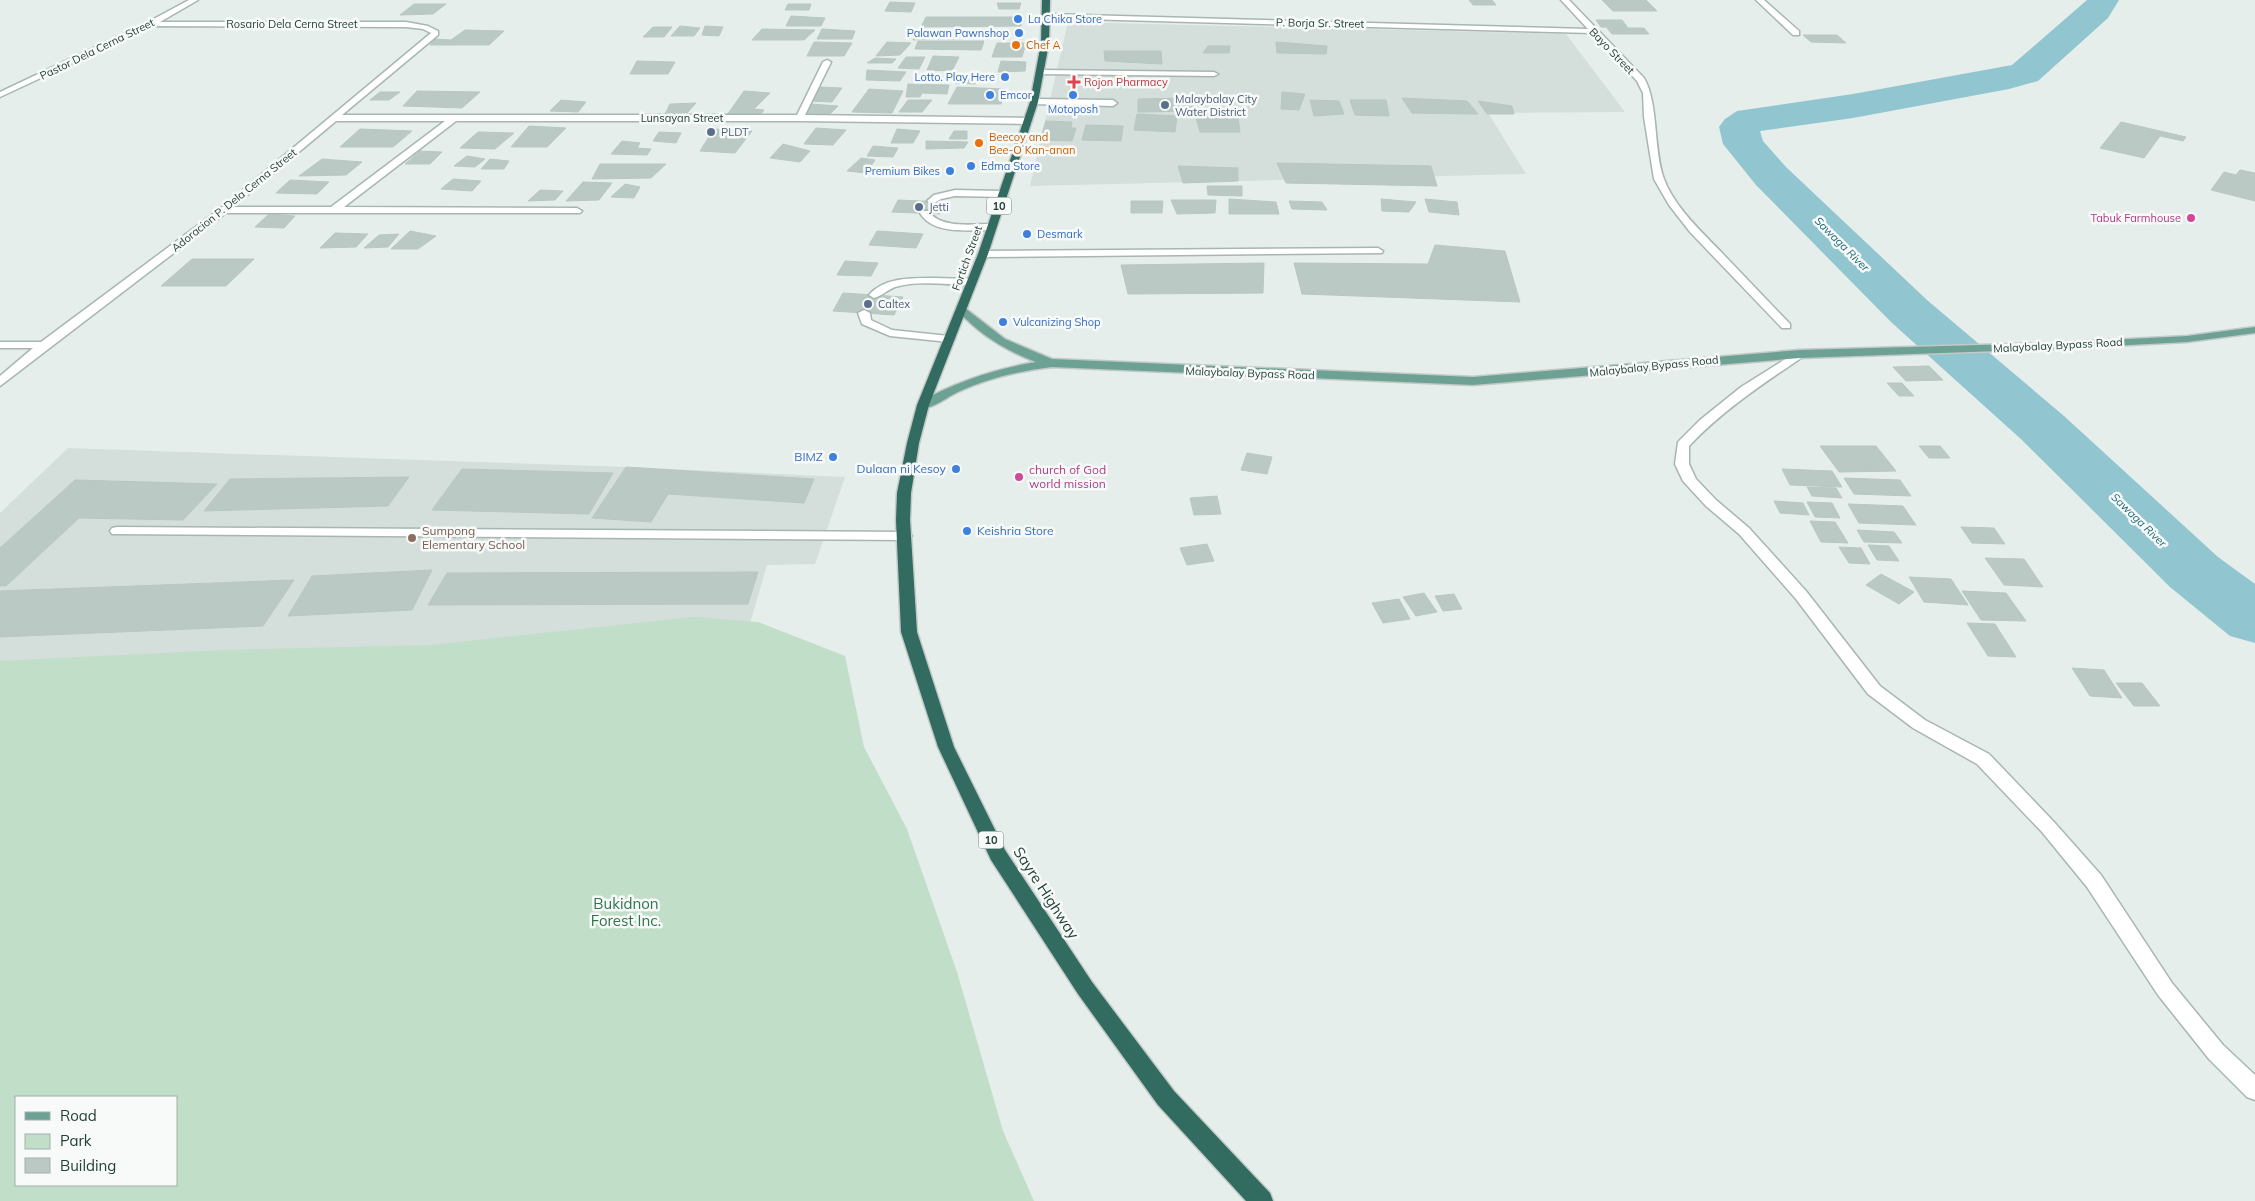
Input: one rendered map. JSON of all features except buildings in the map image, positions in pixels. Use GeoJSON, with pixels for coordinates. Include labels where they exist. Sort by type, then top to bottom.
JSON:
{"type":"FeatureCollection","features":[{"type":"Feature","properties":{"kind":"highway","name":"Fortich Street"},"geometry":{"type":"LineString","coordinates":[[923,405],[983,254],[1034,102],[1041,72],[1048,16],[1046,0]]}},
{"type":"Feature","properties":{"kind":"highway","name":"Sayre Highway"},"geometry":{"type":"LineString","coordinates":[[923,405],[904,493],[910,632],[946,747],[998,855],[1085,988],[1166,1098],[1262,1201]]}},
{"type":"Feature","properties":{"kind":"main road","name":"Malaybalay Bypass Road"},"geometry":{"type":"LineString","coordinates":[[961,308],[970,319],[997,339],[1031,356],[1052,363]]}},
{"type":"Feature","properties":{"kind":"main road","name":"Malaybalay Bypass Road"},"geometry":{"type":"LineString","coordinates":[[923,405],[955,387],[978,378],[1028,366],[1052,363],[1472,381],[1800,354],[1846,354],[2187,339],[2255,330]]}},
{"type":"Feature","properties":{"kind":"street","name":"Pastor Dela Cerna Street"},"geometry":{"type":"LineString","coordinates":[[0,95],[151,24],[194,0]]}},
{"type":"Feature","properties":{"kind":"street","name":"Bayo Street"},"geometry":{"type":"LineString","coordinates":[[1565,0],[1641,80],[1647,93],[1648,117],[1656,167],[1659,178],[1674,205],[1689,224],[1786,326]]}},
{"type":"Feature","properties":{"kind":"street"},"geometry":{"type":"LineString","coordinates":[[1760,0],[1796,33]]}},
{"type":"Feature","properties":{"kind":"street","name":"P. Borja Sr. Street"},"geometry":{"type":"LineString","coordinates":[[1048,16],[1593,31]]}},
{"type":"Feature","properties":{"kind":"street","name":"Rosario Dela Cerna Street"},"geometry":{"type":"LineString","coordinates":[[151,24],[388,24],[420,26],[432,30]]}},
{"type":"Feature","properties":{"kind":"street","name":"Adoracion P. Dela Cerna Street"},"geometry":{"type":"LineString","coordinates":[[0,382],[44,345],[224,210],[433,36],[432,30]]}},
{"type":"Feature","properties":{"kind":"street"},"geometry":{"type":"LineString","coordinates":[[800,118],[826,62]]}},
{"type":"Feature","properties":{"kind":"street"},"geometry":{"type":"LineString","coordinates":[[1041,72],[1214,74]]}},
{"type":"Feature","properties":{"kind":"street"},"geometry":{"type":"LineString","coordinates":[[1034,102],[1113,103]]}},
{"type":"Feature","properties":{"kind":"street","name":"Lunsayan Street"},"geometry":{"type":"LineString","coordinates":[[335,118],[800,118],[1028,121]]}},
{"type":"Feature","properties":{"kind":"street"},"geometry":{"type":"LineString","coordinates":[[334,210],[454,118]]}},
{"type":"Feature","properties":{"kind":"street"},"geometry":{"type":"LineString","coordinates":[[932,201],[939,196],[953,193],[1003,194]]}},
{"type":"Feature","properties":{"kind":"street"},"geometry":{"type":"LineString","coordinates":[[224,210],[578,211]]}},
{"type":"Feature","properties":{"kind":"street"},"geometry":{"type":"LineString","coordinates":[[925,213],[929,220],[940,225],[991,227]]}},
{"type":"Feature","properties":{"kind":"street"},"geometry":{"type":"LineString","coordinates":[[983,254],[1378,251]]}},
{"type":"Feature","properties":{"kind":"street"},"geometry":{"type":"LineString","coordinates":[[874,295],[883,288],[901,283],[971,282]]}},
{"type":"Feature","properties":{"kind":"street"},"geometry":{"type":"LineString","coordinates":[[864,313],[866,322],[882,331],[898,335],[949,339]]}},
{"type":"Feature","properties":{"kind":"street"},"geometry":{"type":"LineString","coordinates":[[0,345],[44,345]]}},
{"type":"Feature","properties":{"kind":"street"},"geometry":{"type":"LineString","coordinates":[[1800,354],[1745,390],[1704,423],[1683,445],[1682,464],[1690,481],[1711,503],[1744,531],[1795,588],[1874,690],[1919,724],[1983,760],[2048,827],[2094,881],[2165,989],[2216,1052],[2255,1090]]}},
{"type":"Feature","properties":{"kind":"street"},"geometry":{"type":"LineString","coordinates":[[117,531],[905,536]]}},
{"type":"Feature","properties":{"kind":"shaded area"},"geometry":{"type":"Polygon","coordinates":[[[1068,22],[1566,34],[1625,112],[1488,113],[1526,174],[1030,186],[1068,22]]]}},
{"type":"Feature","properties":{"kind":"shaded area","name":"Sumpong Elementary School"},"geometry":{"type":"Polygon","coordinates":[[[68,448],[626,467],[845,477],[815,564],[767,565],[747,634],[0,665],[0,513],[68,448]]]}},
{"type":"Feature","properties":{"kind":"green space","name":"Bukidnon Forest Inc."},"geometry":{"type":"Polygon","coordinates":[[[694,617],[758,622],[845,656],[864,747],[907,829],[957,972],[1003,1131],[1034,1201],[0,1201],[0,661],[224,650],[431,645],[694,617]]]}},
{"type":"Feature","properties":{"kind":"waterway","name":"Sawaga River"},"geometry":{"type":"LineString","coordinates":[[2103,0],[2096,11],[2050,49],[2025,73],[2009,78],[1853,106],[1751,119],[1739,127],[1743,144],[1771,176],[1909,311],[2043,428],[2194,572],[2255,619]]}},
{"type":"Feature","properties":{"kind":"tunnel"},"geometry":{"type":"LineString","coordinates":[[925,213],[932,201]]}},
{"type":"Feature","properties":{"kind":"tunnel"},"geometry":{"type":"LineString","coordinates":[[864,313],[874,295]]}},
{"type":"Feature","properties":{"kind":"place","name":"La Chika Store"},"geometry":{"type":"Point","coordinates":[1018,19]}},
{"type":"Feature","properties":{"kind":"place","name":"Palawan Pawnshop"},"geometry":{"type":"Point","coordinates":[1019,33]}},
{"type":"Feature","properties":{"kind":"place","name":"Chef A"},"geometry":{"type":"Point","coordinates":[1016,45]}},
{"type":"Feature","properties":{"kind":"place","name":"Lotto. Play Here"},"geometry":{"type":"Point","coordinates":[1005,77]}},
{"type":"Feature","properties":{"kind":"place","name":"Rojon Pharmacy"},"geometry":{"type":"Point","coordinates":[1074,82]}},
{"type":"Feature","properties":{"kind":"place","name":"Emcor"},"geometry":{"type":"Point","coordinates":[990,95]}},
{"type":"Feature","properties":{"kind":"place","name":"Motoposh"},"geometry":{"type":"Point","coordinates":[1073,95]}},
{"type":"Feature","properties":{"kind":"place","name":"Malaybalay City Water District"},"geometry":{"type":"Point","coordinates":[1165,105]}},
{"type":"Feature","properties":{"kind":"place","name":"PLDT"},"geometry":{"type":"Point","coordinates":[711,132]}},
{"type":"Feature","properties":{"kind":"place","name":"Beecoy and Bee-O Kan-anan"},"geometry":{"type":"Point","coordinates":[979,143]}},
{"type":"Feature","properties":{"kind":"place","name":"Edma Store"},"geometry":{"type":"Point","coordinates":[971,166]}},
{"type":"Feature","properties":{"kind":"place","name":"Premium Bikes"},"geometry":{"type":"Point","coordinates":[950,171]}},
{"type":"Feature","properties":{"kind":"place","name":"Jetti"},"geometry":{"type":"Point","coordinates":[919,207]}},
{"type":"Feature","properties":{"kind":"place","name":"Tabuk Farmhouse"},"geometry":{"type":"Point","coordinates":[2191,218]}},
{"type":"Feature","properties":{"kind":"place","name":"Desmark"},"geometry":{"type":"Point","coordinates":[1027,234]}},
{"type":"Feature","properties":{"kind":"place","name":"Caltex"},"geometry":{"type":"Point","coordinates":[868,304]}},
{"type":"Feature","properties":{"kind":"place","name":"Vulcanizing Shop"},"geometry":{"type":"Point","coordinates":[1003,322]}},
{"type":"Feature","properties":{"kind":"place","name":"BIMZ"},"geometry":{"type":"Point","coordinates":[833,457]}},
{"type":"Feature","properties":{"kind":"place","name":"Dulaan ni Kesoy"},"geometry":{"type":"Point","coordinates":[956,469]}},
{"type":"Feature","properties":{"kind":"place","name":"church of God world mission"},"geometry":{"type":"Point","coordinates":[1019,477]}},
{"type":"Feature","properties":{"kind":"place","name":"Keishria Store"},"geometry":{"type":"Point","coordinates":[967,531]}},
{"type":"Feature","properties":{"kind":"place","name":"Sumpong Elementary School"},"geometry":{"type":"Point","coordinates":[412,538]}}]}
